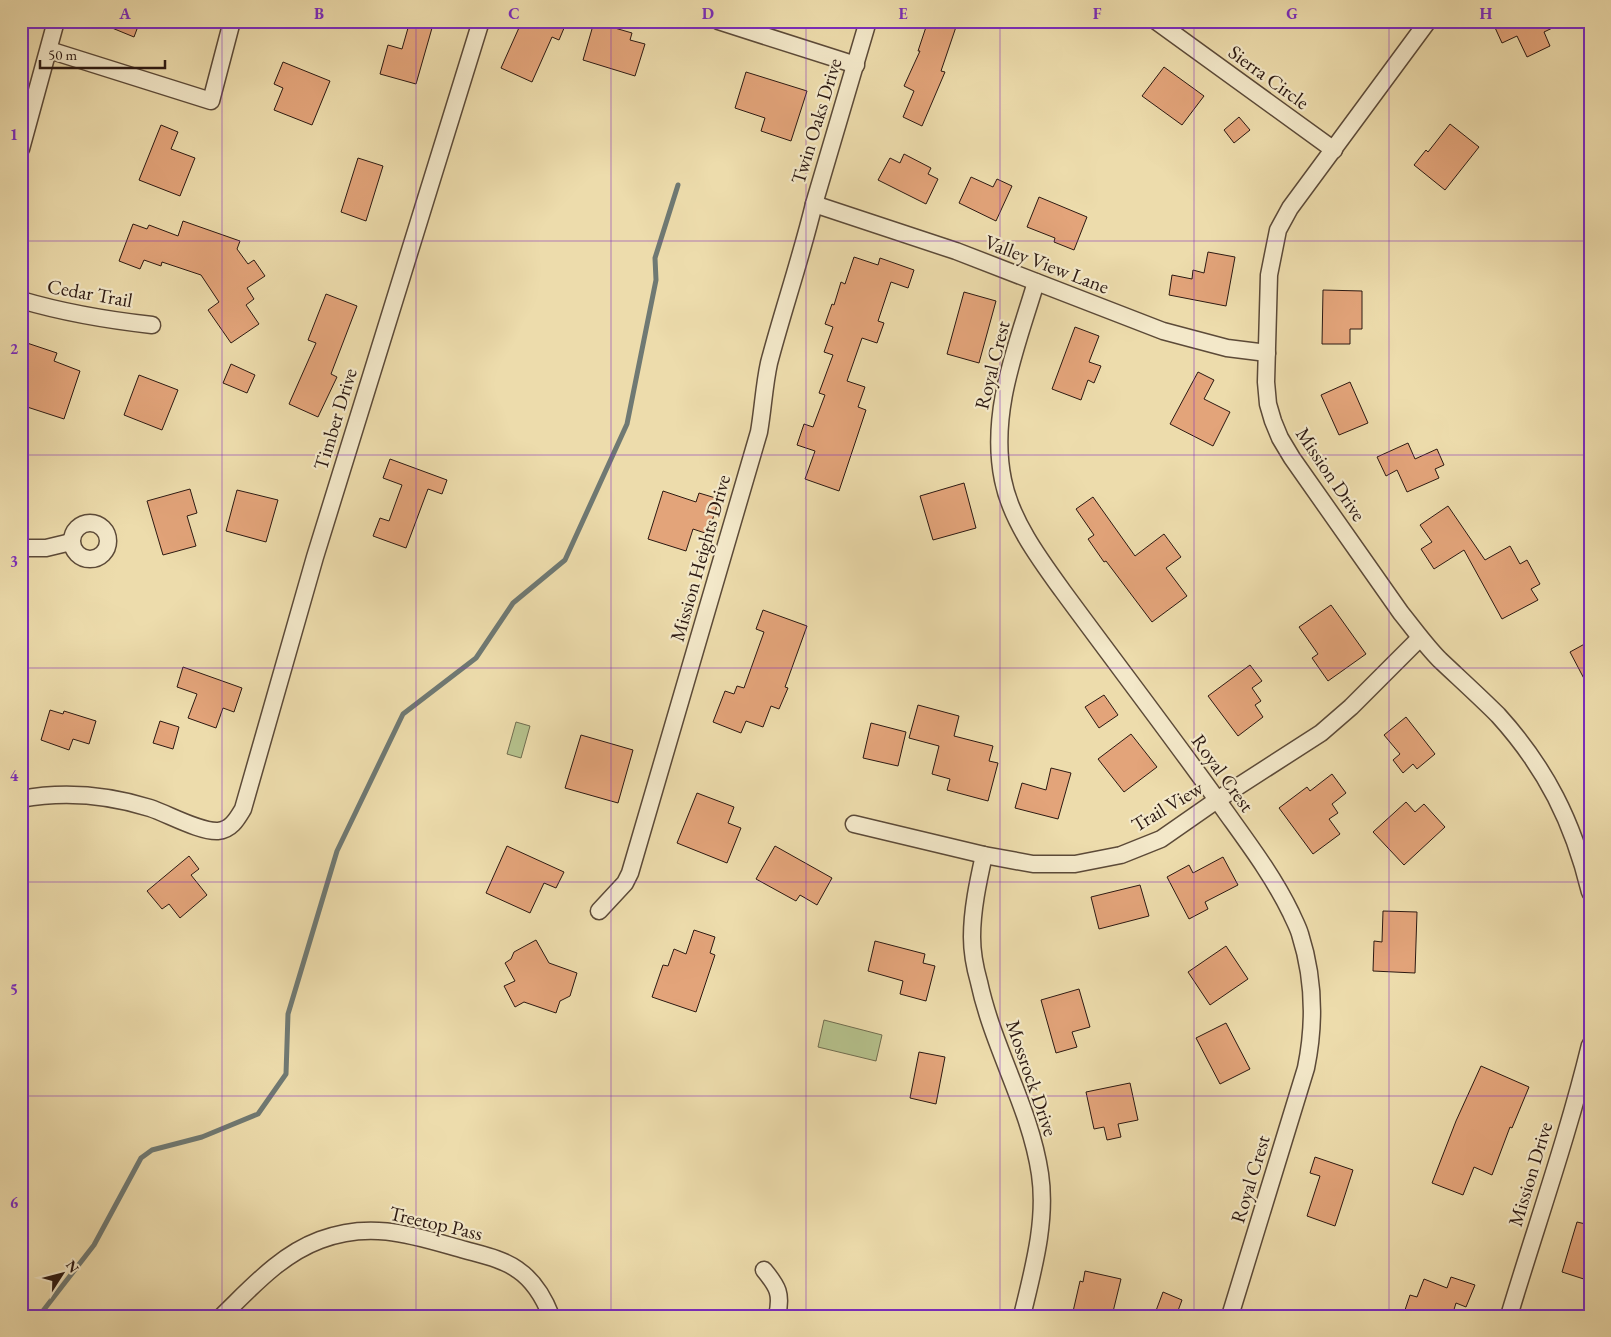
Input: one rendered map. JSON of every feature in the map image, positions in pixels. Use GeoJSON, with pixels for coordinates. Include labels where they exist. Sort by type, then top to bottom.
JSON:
{"type":"FeatureCollection","features":[{"type":"Feature","properties":{"kind":"street"},"geometry":{"type":"LineString","coordinates":[[21,149],[56,21]]}},
{"type":"Feature","properties":{"kind":"street"},"geometry":{"type":"LineString","coordinates":[[49,50],[211,101],[232,21]]}},
{"type":"Feature","properties":{"kind":"street","name":"Timber Drive"},"geometry":{"type":"LineString","coordinates":[[21,799],[71,795],[105,798],[149,808],[206,830],[220,831],[230,827],[243,809],[315,557],[481,21]]}},
{"type":"Feature","properties":{"kind":"street"},"geometry":{"type":"LineString","coordinates":[[718,21],[856,64]]}},
{"type":"Feature","properties":{"kind":"street","name":"Twin Oaks Drive"},"geometry":{"type":"LineString","coordinates":[[814,204],[868,21]]}},
{"type":"Feature","properties":{"kind":"street","name":"Sierra Circle"},"geometry":{"type":"LineString","coordinates":[[1156,21],[1334,150]]}},
{"type":"Feature","properties":{"kind":"street","name":"Mission Drive"},"geometry":{"type":"LineString","coordinates":[[1428,21],[1290,208],[1278,230],[1269,275],[1266,382],[1268,404],[1280,438],[1298,466],[1420,638],[1497,715],[1532,757],[1557,798],[1569,825],[1590,892]]}},
{"type":"Feature","properties":{"kind":"street","name":"Valley View Lane"},"geometry":{"type":"LineString","coordinates":[[814,204],[948,248],[1162,331],[1227,348],[1267,353]]}},
{"type":"Feature","properties":{"kind":"street","name":"Mission Heights Drive"},"geometry":{"type":"LineString","coordinates":[[598,911],[625,883],[630,873],[759,432],[769,365],[814,204]]}},
{"type":"Feature","properties":{"kind":"street","name":"Royal Crest"},"geometry":{"type":"LineString","coordinates":[[1036,282],[1009,374],[1000,413],[999,435],[1003,480],[1011,505],[1035,551],[1062,590],[1264,866],[1284,899],[1300,933],[1308,966],[1312,1004],[1311,1044],[1306,1068],[1230,1316]]}},
{"type":"Feature","properties":{"kind":"street","name":"Cedar Trail"},"geometry":{"type":"LineString","coordinates":[[21,300],[56,311],[152,325]]}},
{"type":"Feature","properties":{"kind":"street"},"geometry":{"type":"LineString","coordinates":[[21,548],[46,548],[71,542]]}},
{"type":"Feature","properties":{"kind":"street","name":"Trail View"},"geometry":{"type":"LineString","coordinates":[[854,824],[984,855],[1033,864],[1076,864],[1097,861],[1142,848],[1161,839],[1334,722],[1420,638]]}},
{"type":"Feature","properties":{"kind":"street","name":"Mossrock Drive"},"geometry":{"type":"LineString","coordinates":[[984,855],[974,911],[972,938],[974,962],[985,1008],[1034,1144],[1040,1175],[1041,1211],[1039,1240],[1022,1316]]}},
{"type":"Feature","properties":{"kind":"street","name":"Mission Drive"},"geometry":{"type":"LineString","coordinates":[[1508,1316],[1560,1152],[1590,1045]]}},
{"type":"Feature","properties":{"kind":"street","name":"Treetop Pass"},"geometry":{"type":"LineString","coordinates":[[222,1316],[274,1266],[294,1251],[321,1239],[348,1232],[374,1230],[402,1233],[500,1260],[518,1270],[534,1285],[551,1316]]}},
{"type":"Feature","properties":{"kind":"street"},"geometry":{"type":"LineString","coordinates":[[764,1270],[776,1285],[780,1304],[777,1316]]}},
{"type":"Feature","properties":{"kind":"green space"},"geometry":{"type":"Polygon","coordinates":[[[516,722],[530,726],[521,758],[507,754],[516,722]]]}},
{"type":"Feature","properties":{"kind":"green space"},"geometry":{"type":"Polygon","coordinates":[[[824,1020],[882,1035],[876,1061],[818,1047],[824,1020]]]}},
{"type":"Feature","properties":{"kind":"building"},"geometry":{"type":"Polygon","coordinates":[[[95,21],[140,21],[134,37],[95,21]]]}},
{"type":"Feature","properties":{"kind":"building"},"geometry":{"type":"Polygon","coordinates":[[[410,21],[434,21],[416,84],[380,74],[388,45],[402,49],[410,21]]]}},
{"type":"Feature","properties":{"kind":"building"},"geometry":{"type":"Polygon","coordinates":[[[522,21],[567,21],[559,40],[552,37],[532,82],[501,68],[522,21]]]}},
{"type":"Feature","properties":{"kind":"building"},"geometry":{"type":"Polygon","coordinates":[[[928,21],[958,21],[941,71],[945,72],[922,126],[903,117],[914,91],[904,86],[920,51],[918,51],[928,21]]]}},
{"type":"Feature","properties":{"kind":"building"},"geometry":{"type":"Polygon","coordinates":[[[1492,21],[1567,21],[1544,32],[1550,46],[1527,57],[1517,36],[1502,43],[1492,21]]]}},
{"type":"Feature","properties":{"kind":"building"},"geometry":{"type":"Polygon","coordinates":[[[594,22],[632,33],[630,40],[645,44],[635,76],[583,60],[594,22]]]}},
{"type":"Feature","properties":{"kind":"building"},"geometry":{"type":"Polygon","coordinates":[[[283,62],[330,81],[312,125],[274,110],[283,88],[274,84],[283,62]]]}},
{"type":"Feature","properties":{"kind":"building"},"geometry":{"type":"Polygon","coordinates":[[[1164,67],[1204,96],[1182,125],[1142,96],[1164,67]]]}},
{"type":"Feature","properties":{"kind":"building"},"geometry":{"type":"Polygon","coordinates":[[[746,72],[807,91],[791,141],[761,131],[765,118],[735,108],[746,72]]]}},
{"type":"Feature","properties":{"kind":"building"},"geometry":{"type":"Polygon","coordinates":[[[1239,117],[1250,130],[1234,143],[1224,130],[1239,117]]]}},
{"type":"Feature","properties":{"kind":"building"},"geometry":{"type":"Polygon","coordinates":[[[1450,124],[1479,147],[1445,190],[1414,165],[1426,150],[1428,152],[1450,124]]]}},
{"type":"Feature","properties":{"kind":"building"},"geometry":{"type":"Polygon","coordinates":[[[161,125],[178,132],[171,149],[195,158],[180,196],[139,180],[161,125]]]}},
{"type":"Feature","properties":{"kind":"building"},"geometry":{"type":"Polygon","coordinates":[[[904,154],[931,168],[928,174],[938,179],[926,204],[878,180],[890,158],[900,163],[904,154]]]}},
{"type":"Feature","properties":{"kind":"building"},"geometry":{"type":"Polygon","coordinates":[[[358,158],[383,166],[366,221],[341,212],[358,158]]]}},
{"type":"Feature","properties":{"kind":"building"},"geometry":{"type":"Polygon","coordinates":[[[971,177],[993,187],[997,179],[1012,186],[996,221],[959,203],[971,177]]]}},
{"type":"Feature","properties":{"kind":"building"},"geometry":{"type":"Polygon","coordinates":[[[1039,197],[1087,217],[1074,250],[1054,242],[1055,238],[1027,227],[1039,197]]]}},
{"type":"Feature","properties":{"kind":"building"},"geometry":{"type":"Polygon","coordinates":[[[183,221],[240,241],[237,249],[248,264],[254,260],[265,276],[247,288],[254,299],[246,305],[259,324],[231,343],[208,310],[219,302],[201,275],[162,262],[161,266],[144,260],[140,269],[119,261],[133,224],[147,229],[149,225],[178,236],[183,221]]]}},
{"type":"Feature","properties":{"kind":"building"},"geometry":{"type":"Polygon","coordinates":[[[1208,252],[1235,257],[1226,306],[1169,295],[1172,275],[1192,279],[1193,270],[1204,273],[1208,252]]]}},
{"type":"Feature","properties":{"kind":"building"},"geometry":{"type":"Polygon","coordinates":[[[854,257],[878,265],[880,258],[914,270],[908,288],[891,282],[878,321],[884,323],[877,343],[862,338],[847,381],[865,387],[858,407],[866,410],[839,491],[805,479],[815,451],[797,445],[804,424],[813,427],[825,395],[819,393],[833,355],[824,352],[833,327],[825,324],[832,304],[834,305],[841,282],[845,284],[854,257]]]}},
{"type":"Feature","properties":{"kind":"building"},"geometry":{"type":"Polygon","coordinates":[[[1323,290],[1362,291],[1362,329],[1350,329],[1350,344],[1322,344],[1323,290]]]}},
{"type":"Feature","properties":{"kind":"building"},"geometry":{"type":"Polygon","coordinates":[[[964,292],[996,301],[979,363],[947,354],[964,292]]]}},
{"type":"Feature","properties":{"kind":"building"},"geometry":{"type":"Polygon","coordinates":[[[326,294],[357,306],[331,374],[337,377],[318,417],[289,404],[316,343],[308,340],[326,294]]]}},
{"type":"Feature","properties":{"kind":"building"},"geometry":{"type":"Polygon","coordinates":[[[1075,327],[1099,336],[1089,362],[1101,366],[1094,383],[1088,380],[1081,400],[1052,389],[1075,327]]]}},
{"type":"Feature","properties":{"kind":"building"},"geometry":{"type":"Polygon","coordinates":[[[21,341],[57,353],[54,361],[80,371],[64,419],[21,405],[21,341]]]}},
{"type":"Feature","properties":{"kind":"building"},"geometry":{"type":"Polygon","coordinates":[[[231,364],[255,375],[247,393],[223,383],[231,364]]]}},
{"type":"Feature","properties":{"kind":"building"},"geometry":{"type":"Polygon","coordinates":[[[1198,372],[1214,380],[1204,399],[1230,412],[1213,446],[1170,424],[1198,372]]]}},
{"type":"Feature","properties":{"kind":"building"},"geometry":{"type":"Polygon","coordinates":[[[139,375],[178,390],[162,430],[124,415],[139,375]]]}},
{"type":"Feature","properties":{"kind":"building"},"geometry":{"type":"Polygon","coordinates":[[[1350,382],[1368,423],[1339,435],[1321,395],[1350,382]]]}},
{"type":"Feature","properties":{"kind":"building"},"geometry":{"type":"Polygon","coordinates":[[[1408,443],[1415,459],[1437,449],[1444,465],[1435,469],[1439,478],[1407,492],[1397,470],[1386,476],[1377,457],[1408,443]]]}},
{"type":"Feature","properties":{"kind":"building"},"geometry":{"type":"Polygon","coordinates":[[[390,459],[447,480],[442,494],[428,489],[406,548],[373,536],[380,518],[389,521],[402,485],[383,478],[390,459]]]}},
{"type":"Feature","properties":{"kind":"building"},"geometry":{"type":"Polygon","coordinates":[[[964,483],[976,528],[933,540],[920,496],[964,483]]]}},
{"type":"Feature","properties":{"kind":"building"},"geometry":{"type":"Polygon","coordinates":[[[190,489],[197,513],[187,516],[196,546],[163,555],[147,501],[190,489]]]}},
{"type":"Feature","properties":{"kind":"building"},"geometry":{"type":"Polygon","coordinates":[[[237,490],[278,500],[266,542],[226,531],[237,490]]]}},
{"type":"Feature","properties":{"kind":"building"},"geometry":{"type":"Polygon","coordinates":[[[663,491],[696,502],[699,493],[719,499],[708,534],[693,529],[686,551],[648,539],[663,491]]]}},
{"type":"Feature","properties":{"kind":"building"},"geometry":{"type":"Polygon","coordinates":[[[1093,497],[1135,556],[1164,534],[1181,557],[1166,568],[1187,596],[1152,622],[1088,539],[1094,535],[1076,509],[1093,497]]]}},
{"type":"Feature","properties":{"kind":"building"},"geometry":{"type":"Polygon","coordinates":[[[1448,506],[1485,560],[1510,546],[1520,564],[1527,560],[1540,584],[1531,589],[1538,600],[1502,619],[1464,550],[1434,569],[1421,549],[1432,542],[1420,525],[1448,506]]]}},
{"type":"Feature","properties":{"kind":"building"},"geometry":{"type":"Polygon","coordinates":[[[1331,605],[1366,654],[1328,681],[1312,658],[1318,654],[1299,627],[1331,605]]]}},
{"type":"Feature","properties":{"kind":"building"},"geometry":{"type":"Polygon","coordinates":[[[763,610],[807,626],[785,687],[788,688],[779,709],[771,706],[763,727],[746,721],[741,733],[713,722],[725,691],[734,694],[737,686],[744,688],[764,632],[756,629],[763,610]]]}},
{"type":"Feature","properties":{"kind":"building"},"geometry":{"type":"Polygon","coordinates":[[[1590,641],[1590,690],[1570,652],[1590,641]]]}},
{"type":"Feature","properties":{"kind":"building"},"geometry":{"type":"Polygon","coordinates":[[[1250,665],[1262,681],[1252,688],[1261,701],[1255,705],[1263,717],[1238,736],[1208,696],[1250,665]]]}},
{"type":"Feature","properties":{"kind":"building"},"geometry":{"type":"Polygon","coordinates":[[[183,667],[242,688],[234,712],[223,708],[216,728],[188,718],[197,694],[177,687],[183,667]]]}},
{"type":"Feature","properties":{"kind":"building"},"geometry":{"type":"Polygon","coordinates":[[[1104,695],[1118,715],[1099,728],[1085,707],[1104,695]]]}},
{"type":"Feature","properties":{"kind":"building"},"geometry":{"type":"Polygon","coordinates":[[[918,705],[959,716],[954,736],[993,746],[989,761],[998,763],[988,801],[947,790],[950,779],[932,774],[939,746],[909,738],[918,705]]]}},
{"type":"Feature","properties":{"kind":"building"},"geometry":{"type":"Polygon","coordinates":[[[50,710],[63,714],[64,711],[96,721],[89,744],[73,739],[69,750],[41,740],[50,710]]]}},
{"type":"Feature","properties":{"kind":"building"},"geometry":{"type":"Polygon","coordinates":[[[1406,717],[1435,754],[1417,769],[1413,764],[1403,773],[1393,760],[1400,754],[1384,735],[1406,717]]]}},
{"type":"Feature","properties":{"kind":"building"},"geometry":{"type":"Polygon","coordinates":[[[160,721],[179,727],[173,749],[153,743],[160,721]]]}},
{"type":"Feature","properties":{"kind":"building"},"geometry":{"type":"Polygon","coordinates":[[[871,723],[906,732],[898,766],[863,758],[871,723]]]}},
{"type":"Feature","properties":{"kind":"building"},"geometry":{"type":"Polygon","coordinates":[[[1131,734],[1157,767],[1124,792],[1098,759],[1131,734]]]}},
{"type":"Feature","properties":{"kind":"building"},"geometry":{"type":"Polygon","coordinates":[[[581,735],[633,750],[618,803],[565,788],[581,735]]]}},
{"type":"Feature","properties":{"kind":"building"},"geometry":{"type":"Polygon","coordinates":[[[1051,768],[1071,773],[1058,819],[1015,808],[1022,783],[1046,790],[1051,768]]]}},
{"type":"Feature","properties":{"kind":"building"},"geometry":{"type":"Polygon","coordinates":[[[1332,774],[1346,793],[1332,804],[1338,813],[1329,819],[1340,834],[1313,854],[1279,808],[1307,787],[1310,791],[1332,774]]]}},
{"type":"Feature","properties":{"kind":"building"},"geometry":{"type":"Polygon","coordinates":[[[697,793],[734,807],[728,823],[741,828],[727,863],[677,843],[697,793]]]}},
{"type":"Feature","properties":{"kind":"building"},"geometry":{"type":"Polygon","coordinates":[[[1406,802],[1415,812],[1424,804],[1445,827],[1404,865],[1373,832],[1406,802]]]}},
{"type":"Feature","properties":{"kind":"building"},"geometry":{"type":"Polygon","coordinates":[[[507,846],[564,872],[556,888],[544,883],[530,913],[486,893],[507,846]]]}},
{"type":"Feature","properties":{"kind":"building"},"geometry":{"type":"Polygon","coordinates":[[[775,846],[832,878],[817,905],[800,895],[796,901],[756,879],[775,846]]]}},
{"type":"Feature","properties":{"kind":"building"},"geometry":{"type":"Polygon","coordinates":[[[189,856],[199,869],[191,875],[207,895],[180,918],[169,904],[162,909],[147,891],[189,856]]]}},
{"type":"Feature","properties":{"kind":"building"},"geometry":{"type":"Polygon","coordinates":[[[1223,857],[1238,885],[1205,902],[1208,909],[1189,919],[1167,877],[1189,865],[1193,873],[1223,857]]]}},
{"type":"Feature","properties":{"kind":"building"},"geometry":{"type":"Polygon","coordinates":[[[1140,885],[1149,916],[1099,929],[1091,897],[1140,885]]]}},
{"type":"Feature","properties":{"kind":"building"},"geometry":{"type":"Polygon","coordinates":[[[1383,911],[1417,912],[1415,973],[1373,971],[1374,941],[1382,942],[1383,911]]]}},
{"type":"Feature","properties":{"kind":"building"},"geometry":{"type":"Polygon","coordinates":[[[694,930],[715,937],[710,953],[715,955],[696,1012],[652,997],[663,965],[668,966],[674,949],[686,954],[694,930]]]}},
{"type":"Feature","properties":{"kind":"building"},"geometry":{"type":"Polygon","coordinates":[[[536,940],[549,963],[577,973],[570,996],[560,1001],[556,1013],[524,1002],[515,1007],[504,986],[515,981],[505,963],[511,959],[514,952],[536,940]]]}},
{"type":"Feature","properties":{"kind":"building"},"geometry":{"type":"Polygon","coordinates":[[[875,941],[925,954],[923,963],[935,966],[926,1001],[900,994],[903,981],[868,971],[875,941]]]}},
{"type":"Feature","properties":{"kind":"building"},"geometry":{"type":"Polygon","coordinates":[[[1226,946],[1248,979],[1210,1005],[1188,972],[1226,946]]]}},
{"type":"Feature","properties":{"kind":"building"},"geometry":{"type":"Polygon","coordinates":[[[1079,989],[1090,1027],[1072,1032],[1077,1047],[1056,1053],[1041,1000],[1079,989]]]}},
{"type":"Feature","properties":{"kind":"building"},"geometry":{"type":"Polygon","coordinates":[[[1226,1023],[1250,1069],[1220,1084],[1196,1038],[1226,1023]]]}},
{"type":"Feature","properties":{"kind":"building"},"geometry":{"type":"Polygon","coordinates":[[[919,1052],[945,1057],[936,1104],[910,1098],[919,1052]]]}},
{"type":"Feature","properties":{"kind":"building"},"geometry":{"type":"Polygon","coordinates":[[[1481,1066],[1529,1087],[1512,1128],[1510,1127],[1492,1175],[1474,1167],[1463,1195],[1432,1183],[1456,1121],[1481,1066]]]}},
{"type":"Feature","properties":{"kind":"building"},"geometry":{"type":"Polygon","coordinates":[[[1130,1083],[1138,1120],[1118,1124],[1121,1137],[1107,1140],[1104,1127],[1094,1129],[1086,1092],[1130,1083]]]}},
{"type":"Feature","properties":{"kind":"building"},"geometry":{"type":"Polygon","coordinates":[[[1315,1157],[1353,1170],[1335,1226],[1307,1216],[1320,1176],[1310,1173],[1315,1157]]]}},
{"type":"Feature","properties":{"kind":"building"},"geometry":{"type":"Polygon","coordinates":[[[1577,1222],[1590,1225],[1590,1281],[1562,1272],[1577,1222]]]}},
{"type":"Feature","properties":{"kind":"building"},"geometry":{"type":"Polygon","coordinates":[[[1085,1271],[1121,1279],[1112,1316],[1072,1316],[1080,1281],[1083,1282],[1085,1271]]]}},
{"type":"Feature","properties":{"kind":"building"},"geometry":{"type":"Polygon","coordinates":[[[1451,1277],[1475,1285],[1466,1307],[1456,1303],[1452,1316],[1403,1316],[1410,1295],[1417,1297],[1424,1279],[1447,1288],[1451,1277]]]}},
{"type":"Feature","properties":{"kind":"building"},"geometry":{"type":"Polygon","coordinates":[[[1163,1292],[1182,1300],[1176,1316],[1154,1316],[1163,1292]]]}},
{"type":"Feature","properties":{"kind":"waterway"},"geometry":{"type":"LineString","coordinates":[[39,1316],[94,1245],[141,1158],[152,1150],[202,1137],[258,1114],[286,1074],[288,1014],[337,851],[403,714],[476,658],[513,603],[565,560],[627,424],[656,280],[655,258],[678,185]]}}]}
